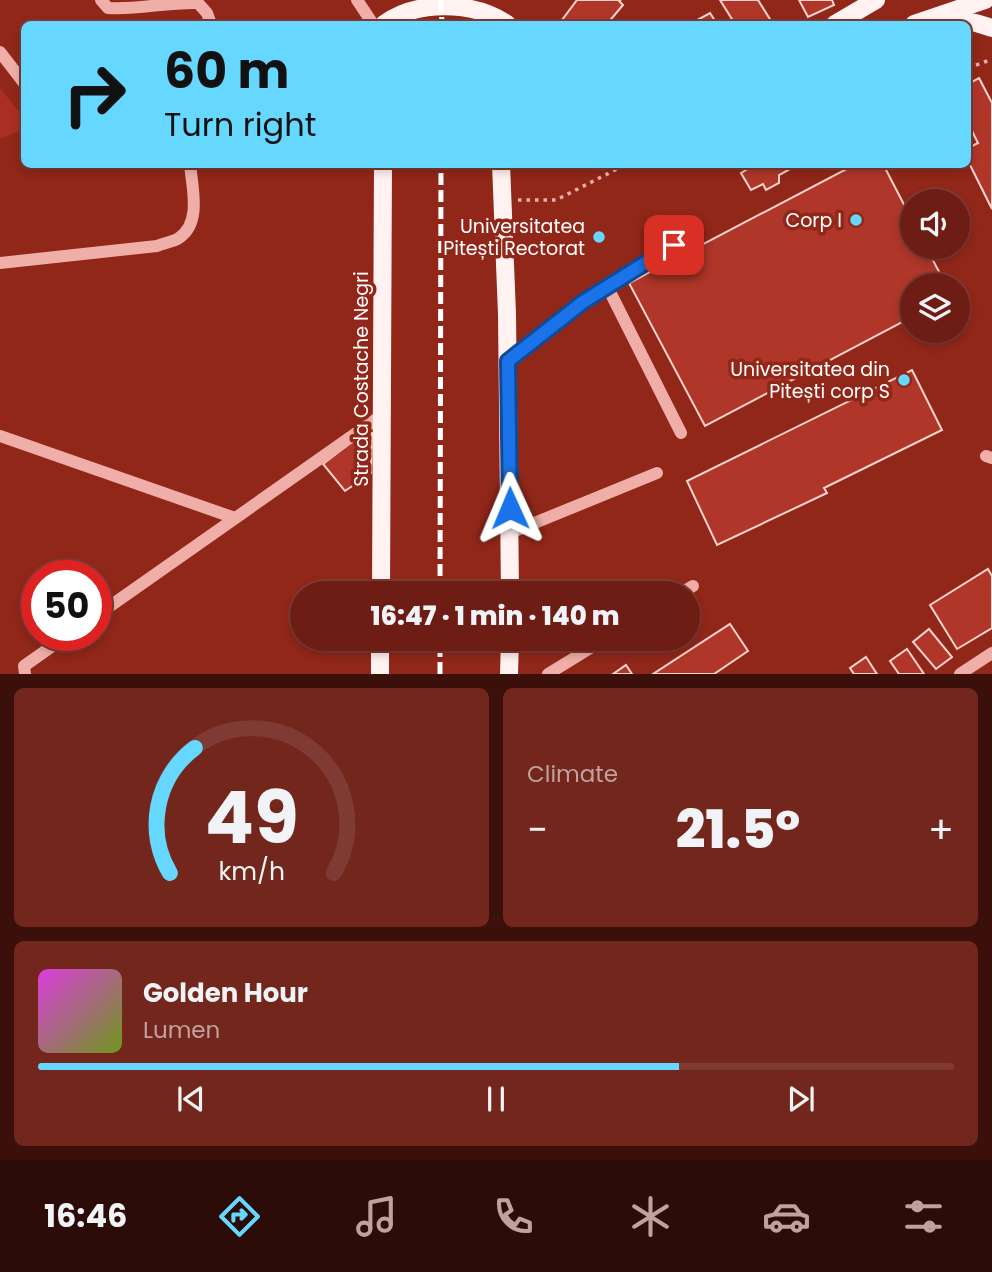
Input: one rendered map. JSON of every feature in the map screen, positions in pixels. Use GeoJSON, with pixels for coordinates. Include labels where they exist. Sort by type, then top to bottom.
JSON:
{"type":"FeatureCollection","features":[{"type":"Feature","properties":{"kind":"main road"},"geometry":{"type":"LineString","coordinates":[[840,21],[876,0]]}},
{"type":"Feature","properties":{"kind":"main road"},"geometry":{"type":"LineString","coordinates":[[923,21],[985,0]]}},
{"type":"Feature","properties":{"kind":"main road"},"geometry":{"type":"LineString","coordinates":[[388,21],[396,15],[424,8],[479,5],[503,21]]}},
{"type":"Feature","properties":{"kind":"main road"},"geometry":{"type":"LineString","coordinates":[[939,16],[965,21]]}},
{"type":"Feature","properties":{"kind":"main road"},"geometry":{"type":"LineString","coordinates":[[971,22],[992,29]]}},
{"type":"Feature","properties":{"kind":"main road","name":"Strada Costache Negri"},"geometry":{"type":"LineString","coordinates":[[381,581],[383,168]]}},
{"type":"Feature","properties":{"kind":"main road"},"geometry":{"type":"LineString","coordinates":[[503,168],[510,581]]}},
{"type":"Feature","properties":{"kind":"main road"},"geometry":{"type":"LineString","coordinates":[[380,651],[380,674]]}},
{"type":"Feature","properties":{"kind":"main road"},"geometry":{"type":"LineString","coordinates":[[509,674],[510,651]]}},
{"type":"Feature","properties":{"kind":"street"},"geometry":{"type":"LineString","coordinates":[[101,0],[108,8],[130,9],[174,3],[198,3],[210,21]]}},
{"type":"Feature","properties":{"kind":"street"},"geometry":{"type":"LineString","coordinates":[[357,0],[371,21]]}},
{"type":"Feature","properties":{"kind":"street"},"geometry":{"type":"LineString","coordinates":[[0,52],[21,79]]}},
{"type":"Feature","properties":{"kind":"street"},"geometry":{"type":"LineString","coordinates":[[0,263],[158,246],[178,239],[189,228],[194,211],[190,168]]}},
{"type":"Feature","properties":{"kind":"street"},"geometry":{"type":"LineString","coordinates":[[508,361],[583,302],[694,234]]}},
{"type":"Feature","properties":{"kind":"street"},"geometry":{"type":"LineString","coordinates":[[607,286],[681,433]]}},
{"type":"Feature","properties":{"kind":"street"},"geometry":{"type":"LineString","coordinates":[[112,604],[382,415]]}},
{"type":"Feature","properties":{"kind":"street"},"geometry":{"type":"LineString","coordinates":[[0,436],[235,518]]}},
{"type":"Feature","properties":{"kind":"street"},"geometry":{"type":"LineString","coordinates":[[510,533],[657,473]]}},
{"type":"Feature","properties":{"kind":"street"},"geometry":{"type":"LineString","coordinates":[[21,671],[47,651]]}},
{"type":"Feature","properties":{"kind":"street"},"geometry":{"type":"LineString","coordinates":[[548,674],[585,651]]}},
{"type":"Feature","properties":{"kind":"street"},"geometry":{"type":"LineString","coordinates":[[960,674],[992,653]]}},
{"type":"Feature","properties":{"kind":"path"},"geometry":{"type":"LineString","coordinates":[[971,67],[990,60]]}},
{"type":"Feature","properties":{"kind":"path"},"geometry":{"type":"LineString","coordinates":[[502,199],[556,200],[619,168]]}},
{"type":"Feature","properties":{"kind":"shaded area"},"geometry":{"type":"Polygon","coordinates":[[[0,88],[21,114],[21,130],[0,139],[0,88]]]}},
{"type":"Feature","properties":{"kind":"building"},"geometry":{"type":"Polygon","coordinates":[[[577,0],[621,0],[619,1],[623,5],[610,21],[561,21],[577,0]]]}},
{"type":"Feature","properties":{"kind":"building"},"geometry":{"type":"Polygon","coordinates":[[[720,0],[758,0],[771,21],[733,21],[720,0]]]}},
{"type":"Feature","properties":{"kind":"building"},"geometry":{"type":"Polygon","coordinates":[[[799,0],[832,0],[834,5],[808,17],[799,0]]]}},
{"type":"Feature","properties":{"kind":"building"},"geometry":{"type":"Polygon","coordinates":[[[710,13],[715,21],[695,21],[710,13]]]}},
{"type":"Feature","properties":{"kind":"building"},"geometry":{"type":"Polygon","coordinates":[[[979,78],[992,103],[992,209],[971,167],[971,146],[978,143],[971,129],[971,82],[979,78]]]}},
{"type":"Feature","properties":{"kind":"building"},"geometry":{"type":"Polygon","coordinates":[[[749,168],[792,168],[779,175],[779,183],[766,190],[763,184],[751,190],[741,173],[749,168]]]}},
{"type":"Feature","properties":{"kind":"building"},"geometry":{"type":"Polygon","coordinates":[[[848,168],[885,168],[900,197],[900,259],[932,259],[940,273],[900,273],[900,323],[705,426],[629,283],[848,168]]]}},
{"type":"Feature","properties":{"kind":"building"},"geometry":{"type":"Polygon","coordinates":[[[912,370],[942,430],[824,488],[827,493],[717,545],[687,481],[912,370]]]}},
{"type":"Feature","properties":{"kind":"building"},"geometry":{"type":"Polygon","coordinates":[[[372,433],[371,473],[345,491],[323,464],[362,434],[372,433]]]}},
{"type":"Feature","properties":{"kind":"building"},"geometry":{"type":"Polygon","coordinates":[[[988,569],[992,576],[992,628],[957,649],[930,605],[988,569]]]}},
{"type":"Feature","properties":{"kind":"building"},"geometry":{"type":"Polygon","coordinates":[[[730,624],[748,651],[714,674],[653,674],[688,651],[700,651],[700,643],[730,624]]]}},
{"type":"Feature","properties":{"kind":"building"},"geometry":{"type":"Polygon","coordinates":[[[929,629],[952,657],[936,669],[913,642],[929,629]]]}},
{"type":"Feature","properties":{"kind":"building"},"geometry":{"type":"Polygon","coordinates":[[[907,649],[924,674],[899,674],[890,661],[907,649]]]}},
{"type":"Feature","properties":{"kind":"building"},"geometry":{"type":"Polygon","coordinates":[[[866,657],[877,674],[854,674],[850,668],[866,657]]]}},
{"type":"Feature","properties":{"kind":"building"},"geometry":{"type":"Polygon","coordinates":[[[626,665],[632,674],[613,674],[626,665]]]}},
{"type":"Feature","properties":{"kind":"railway"},"geometry":{"type":"LineString","coordinates":[[441,0],[442,21]]}},
{"type":"Feature","properties":{"kind":"railway"},"geometry":{"type":"LineString","coordinates":[[440,581],[441,168]]}},
{"type":"Feature","properties":{"kind":"railway"},"geometry":{"type":"LineString","coordinates":[[440,651],[440,674]]}},
{"type":"Feature","properties":{"kind":"place","name":"Corp I"},"geometry":{"type":"Point","coordinates":[856,220]}},
{"type":"Feature","properties":{"kind":"place","name":"Universitatea Pitești Rectorat"},"geometry":{"type":"Point","coordinates":[599,237]}},
{"type":"Feature","properties":{"kind":"place","name":"Universitatea din Pitești corp S"},"geometry":{"type":"Point","coordinates":[904,380]}},
{"type":"Feature","properties":{"kind":"route"},"geometry":{"type":"LineString","coordinates":[[510,508],[508,361],[583,302],[674,245]]}}]}
